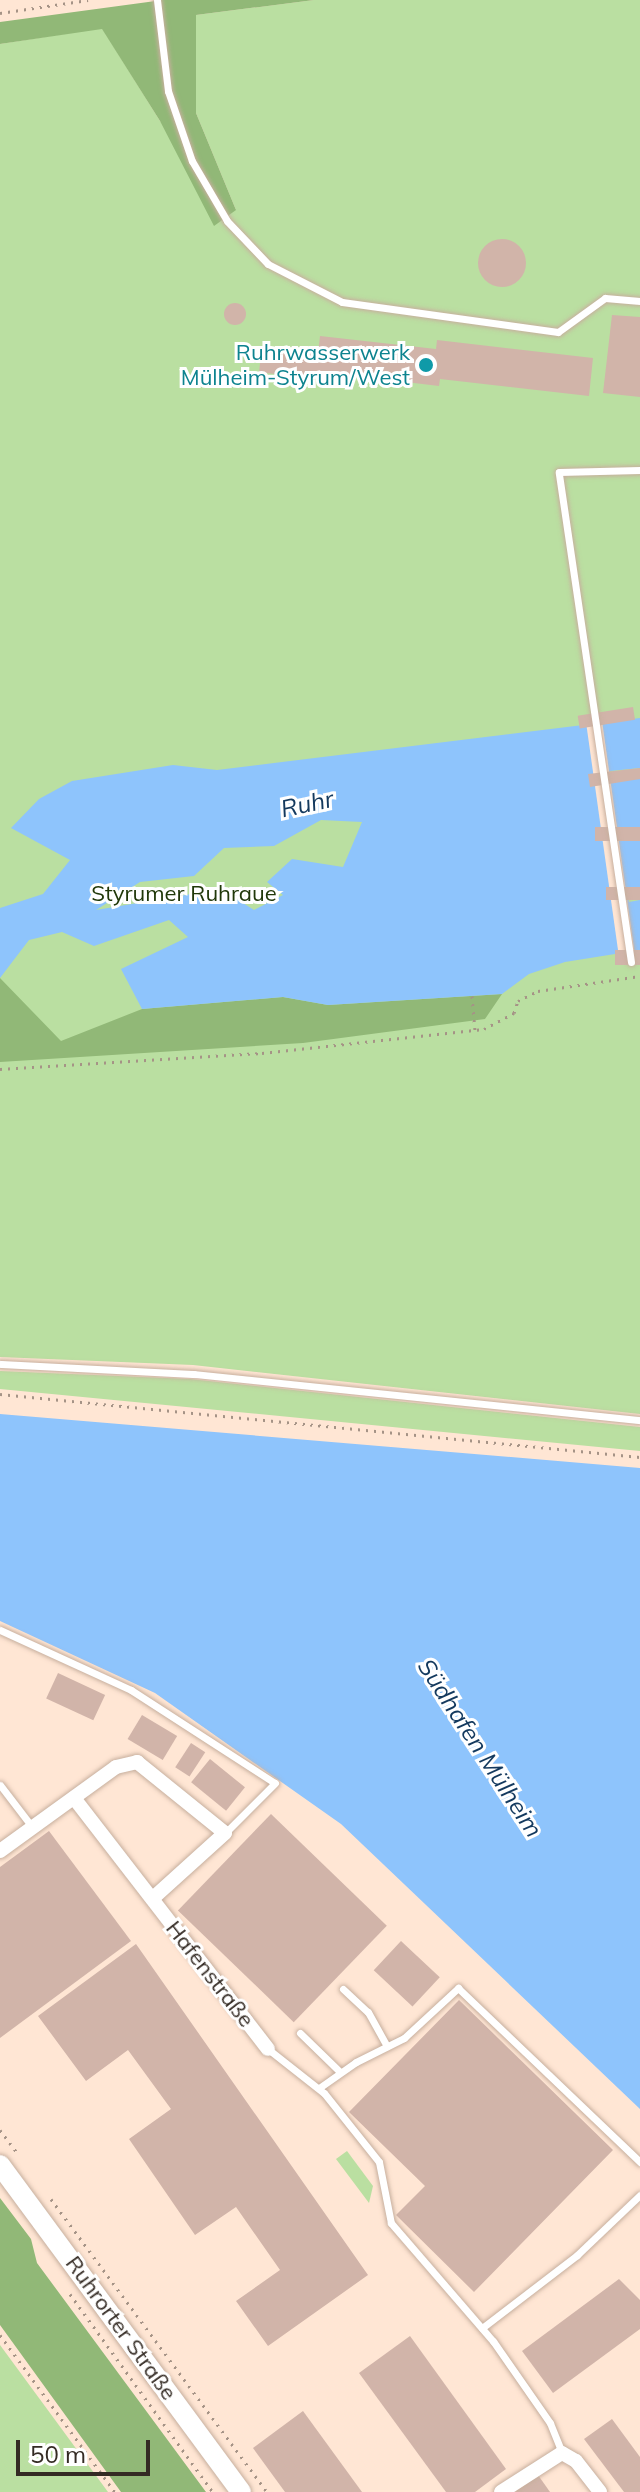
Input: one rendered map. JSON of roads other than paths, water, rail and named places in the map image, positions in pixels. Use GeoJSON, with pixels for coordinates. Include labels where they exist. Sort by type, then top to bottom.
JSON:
{"type":"FeatureCollection","features":[{"type":"Feature","properties":{"kind":"main road","name":"Ruhrorter Straße"},"geometry":{"type":"LineString","coordinates":[[9,2160],[241,2492]]}},
{"type":"Feature","properties":{"kind":"street"},"geometry":{"type":"LineString","coordinates":[[0,1851],[116,1767],[137,1762],[225,1833]]}},
{"type":"Feature","properties":{"kind":"street","name":"Hafenstraße"},"geometry":{"type":"LineString","coordinates":[[74,1798],[268,2049]]}},
{"type":"Feature","properties":{"kind":"street","name":"Hafenstraße"},"geometry":{"type":"LineString","coordinates":[[152,1899],[225,1833]]}},
{"type":"Feature","properties":{"kind":"street"},"geometry":{"type":"LineString","coordinates":[[501,2492],[562,2453],[576,2461],[600,2492]]}},
{"type":"Feature","properties":{"kind":"lane"},"geometry":{"type":"LineString","coordinates":[[157,0],[168,91],[192,161],[227,221],[268,264],[342,302],[558,332],[605,298],[640,301]]}},
{"type":"Feature","properties":{"kind":"lane"},"geometry":{"type":"LineString","coordinates":[[631,962],[559,472],[640,470]]}},
{"type":"Feature","properties":{"kind":"lane"},"geometry":{"type":"LineString","coordinates":[[0,1364],[194,1374],[640,1420]]}},
{"type":"Feature","properties":{"kind":"lane"},"geometry":{"type":"LineString","coordinates":[[0,1630],[131,1690],[275,1783],[225,1833]]}},
{"type":"Feature","properties":{"kind":"lane"},"geometry":{"type":"LineString","coordinates":[[0,1785],[33,1828]]}},
{"type":"Feature","properties":{"kind":"lane"},"geometry":{"type":"LineString","coordinates":[[319,2088],[340,2072],[404,2038],[458,1988],[640,2162]]}},
{"type":"Feature","properties":{"kind":"lane"},"geometry":{"type":"LineString","coordinates":[[343,1989],[368,2012],[387,2046]]}},
{"type":"Feature","properties":{"kind":"lane"},"geometry":{"type":"LineString","coordinates":[[300,2033],[340,2072]]}},
{"type":"Feature","properties":{"kind":"lane"},"geometry":{"type":"LineString","coordinates":[[268,2049],[319,2088],[379,2162],[391,2223],[482,2328],[550,2423],[562,2453]]}},
{"type":"Feature","properties":{"kind":"lane"},"geometry":{"type":"LineString","coordinates":[[482,2328],[577,2255],[640,2195]]}},
{"type":"Feature","properties":{"kind":"water","name":"Ruhr"},"geometry":{"type":"Polygon","coordinates":[[[640,718],[640,768],[610,771],[612,783],[640,778],[640,887],[627,889],[629,902],[640,900],[640,950],[565,962],[529,974],[502,994],[328,1005],[283,997],[142,1009],[121,969],[188,937],[169,920],[94,946],[62,932],[29,940],[0,978],[0,908],[43,894],[70,860],[11,828],[39,799],[72,781],[173,765],[217,770],[640,718]],[[321,820],[274,846],[224,848],[194,876],[140,882],[96,910],[221,889],[254,910],[283,895],[267,882],[292,859],[343,867],[362,822],[321,820]]]}},
{"type":"Feature","properties":{"kind":"water","name":"Südhafen Mülheim"},"geometry":{"type":"Polygon","coordinates":[[[0,1414],[640,1468],[640,2109],[341,1824],[155,1693],[0,1621],[0,1414]]]}},
{"type":"Feature","properties":{"kind":"place","name":"Ruhrwasserwerk Mülheim-Styrum/West"},"geometry":{"type":"Point","coordinates":[426,365]}},
{"type":"Feature","properties":{"kind":"park label","name":"Styrumer Ruhraue"},"geometry":{"type":"Point","coordinates":[184,894]}}]}
